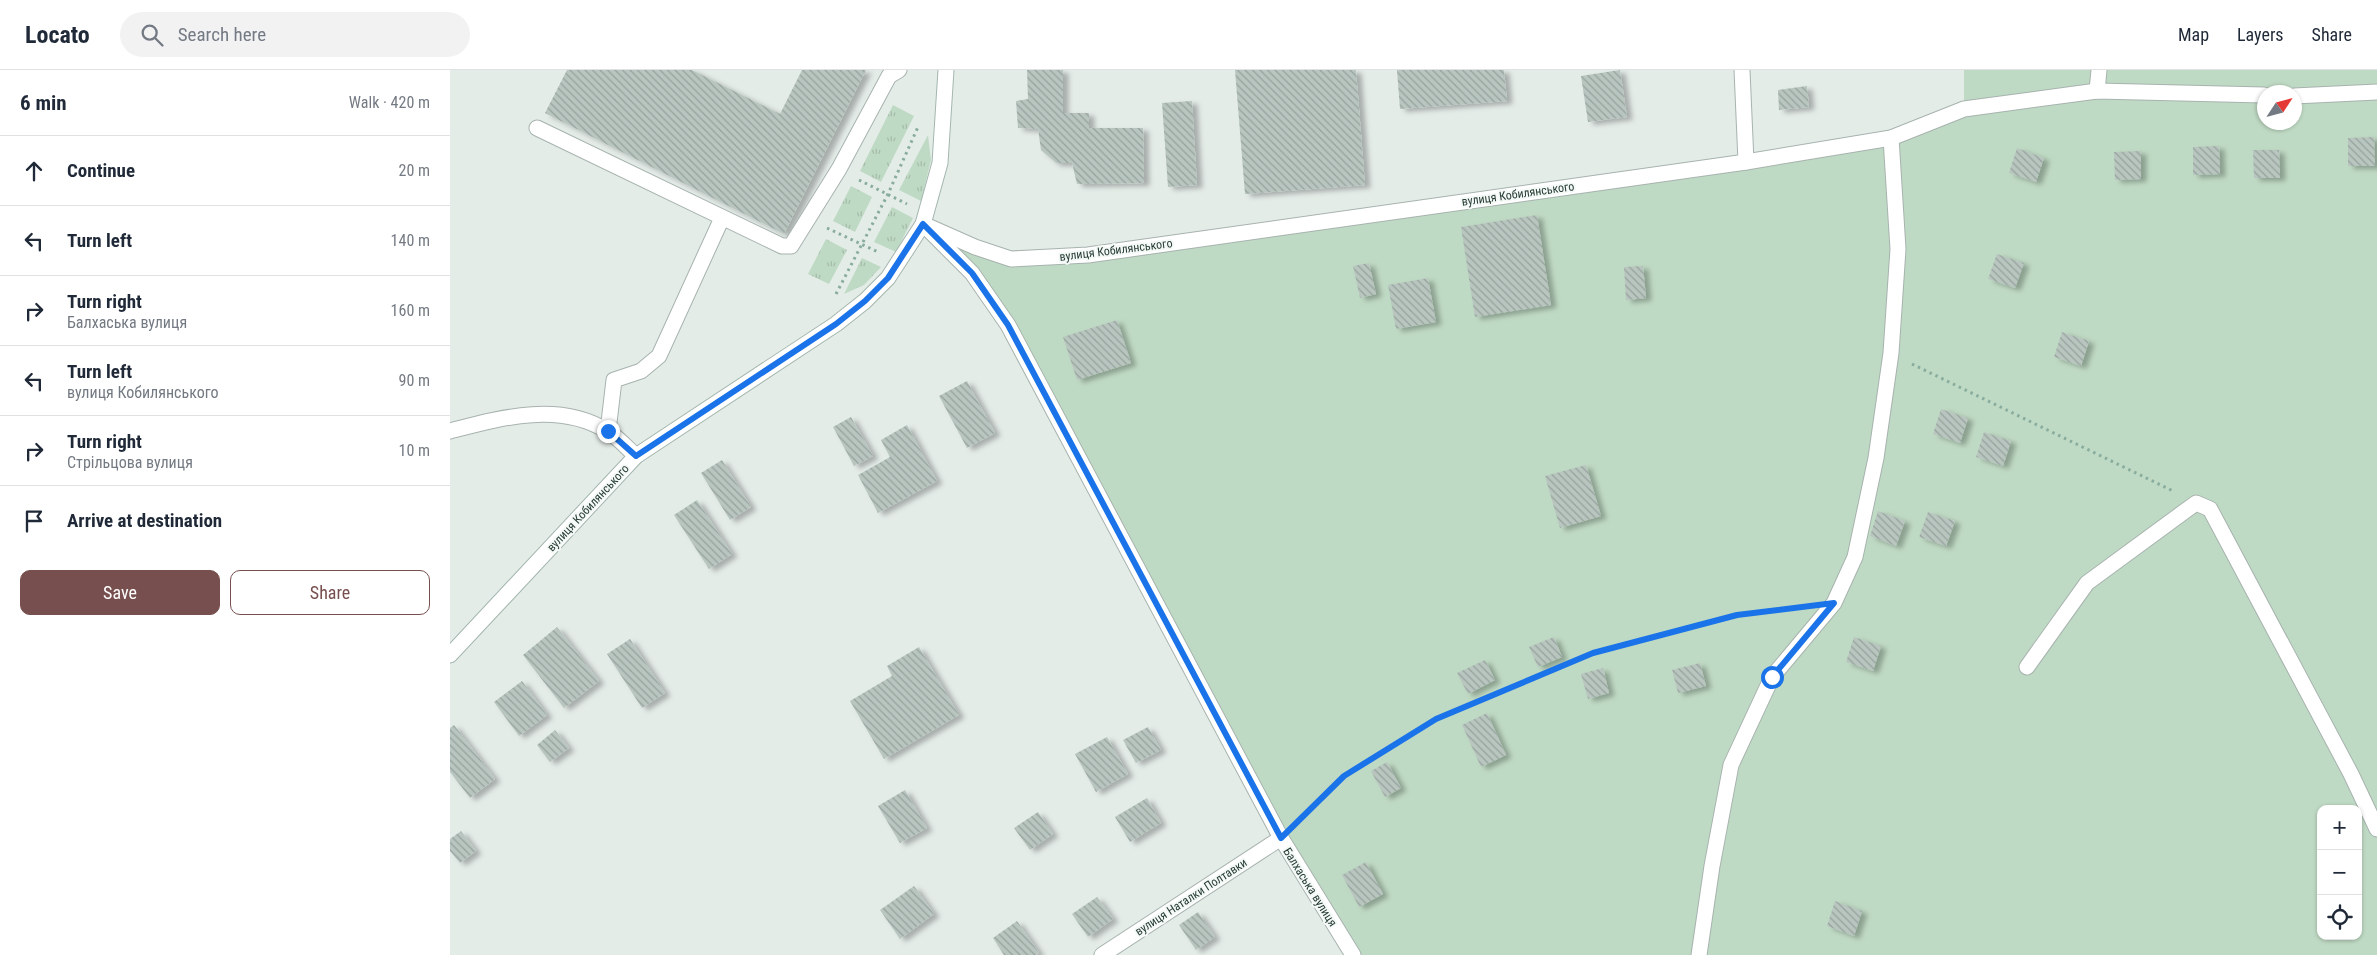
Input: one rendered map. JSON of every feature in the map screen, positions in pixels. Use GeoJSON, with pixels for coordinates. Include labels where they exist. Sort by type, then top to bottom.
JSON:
{"type":"FeatureCollection","features":[{"type":"Feature","properties":{"kind":"street"},"geometry":{"type":"LineString","coordinates":[[537,128],[782,246],[791,246],[838,169],[889,76],[900,70]]}},
{"type":"Feature","properties":{"kind":"street"},"geometry":{"type":"LineString","coordinates":[[924,219],[940,163],[946,70]]}},
{"type":"Feature","properties":{"kind":"street"},"geometry":{"type":"LineString","coordinates":[[1742,70],[1746,162]]}},
{"type":"Feature","properties":{"kind":"street"},"geometry":{"type":"LineString","coordinates":[[2097,91],[2099,70]]}},
{"type":"Feature","properties":{"kind":"street","name":"вулиця Кобилянського"},"geometry":{"type":"LineString","coordinates":[[450,654],[636,456],[836,324],[865,301],[888,278],[924,219],[975,247],[1011,259],[1088,255],[1746,162],[1891,138],[1964,109],[2097,91],[2257,95]]}},
{"type":"Feature","properties":{"kind":"street"},"geometry":{"type":"LineString","coordinates":[[2302,96],[2377,92]]}},
{"type":"Feature","properties":{"kind":"street"},"geometry":{"type":"LineString","coordinates":[[1700,955],[1712,866],[1732,765],[1772,677],[1834,603],[1855,558],[1876,458],[1891,353],[1898,249],[1891,138]]}},
{"type":"Feature","properties":{"kind":"street"},"geometry":{"type":"LineString","coordinates":[[608,431],[614,380],[642,371],[659,356],[722,218]]}},
{"type":"Feature","properties":{"kind":"street","name":"Балхаська вулиця"},"geometry":{"type":"LineString","coordinates":[[924,219],[972,273],[1008,325],[1281,838],[1353,955]]}},
{"type":"Feature","properties":{"kind":"street"},"geometry":{"type":"LineString","coordinates":[[450,431],[521,415],[547,414],[586,421],[608,431],[636,456]]}},
{"type":"Feature","properties":{"kind":"street"},"geometry":{"type":"LineString","coordinates":[[2027,667],[2088,583],[2196,502],[2210,509],[2351,774],[2377,829]]}},
{"type":"Feature","properties":{"kind":"street","name":"вулиця Наталки Полтавки"},"geometry":{"type":"LineString","coordinates":[[1102,955],[1281,838]]}},
{"type":"Feature","properties":{"kind":"path"},"geometry":{"type":"LineString","coordinates":[[835,296],[888,194],[920,123]]}},
{"type":"Feature","properties":{"kind":"path"},"geometry":{"type":"LineString","coordinates":[[838,169],[888,194],[924,219]]}},
{"type":"Feature","properties":{"kind":"path"},"geometry":{"type":"LineString","coordinates":[[809,219],[898,262]]}},
{"type":"Feature","properties":{"kind":"path"},"geometry":{"type":"LineString","coordinates":[[1891,353],[2196,502]]}},
{"type":"Feature","properties":{"kind":"path"},"geometry":{"type":"LineString","coordinates":[[1281,838],[1344,776],[1436,719],[1593,653],[1737,615],[1834,603]]}},
{"type":"Feature","properties":{"kind":"green space"},"geometry":{"type":"Polygon","coordinates":[[[1964,70],[2377,70],[2377,955],[1353,955],[1008,325],[923,224],[1011,259],[1891,138],[1964,109],[1964,70]]]}},
{"type":"Feature","properties":{"kind":"green space"},"geometry":{"type":"Polygon","coordinates":[[[893,105],[914,116],[881,182],[860,171],[893,105]]]}},
{"type":"Feature","properties":{"kind":"green space"},"geometry":{"type":"Polygon","coordinates":[[[928,135],[931,160],[921,201],[899,190],[928,135]]]}},
{"type":"Feature","properties":{"kind":"green space"},"geometry":{"type":"Polygon","coordinates":[[[851,186],[872,197],[855,232],[833,221],[851,186]]]}},
{"type":"Feature","properties":{"kind":"green space"},"geometry":{"type":"Polygon","coordinates":[[[892,207],[913,218],[896,252],[874,242],[892,207]]]}},
{"type":"Feature","properties":{"kind":"green space"},"geometry":{"type":"Polygon","coordinates":[[[826,239],[847,250],[829,284],[808,274],[826,239]]]}},
{"type":"Feature","properties":{"kind":"green space"},"geometry":{"type":"Polygon","coordinates":[[[862,258],[881,267],[864,285],[844,294],[862,258]]]}},
{"type":"Feature","properties":{"kind":"building"},"geometry":{"type":"Polygon","coordinates":[[[567,70],[692,70],[780,114],[802,70],[866,70],[784,234],[545,113],[567,70]]]}},
{"type":"Feature","properties":{"kind":"building"},"geometry":{"type":"Polygon","coordinates":[[[1027,70],[1063,70],[1063,113],[1089,113],[1089,128],[1143,128],[1144,183],[1077,184],[1072,163],[1056,163],[1041,150],[1038,129],[1018,128],[1016,101],[1028,99],[1027,70]]]}},
{"type":"Feature","properties":{"kind":"building"},"geometry":{"type":"Polygon","coordinates":[[[1235,70],[1356,70],[1365,185],[1245,194],[1235,70]]]}},
{"type":"Feature","properties":{"kind":"building"},"geometry":{"type":"Polygon","coordinates":[[[1397,70],[1504,70],[1507,101],[1400,109],[1397,70]]]}},
{"type":"Feature","properties":{"kind":"building"},"geometry":{"type":"Polygon","coordinates":[[[1620,70],[1627,117],[1588,122],[1581,76],[1620,70]]]}},
{"type":"Feature","properties":{"kind":"building"},"geometry":{"type":"Polygon","coordinates":[[[1807,86],[1809,107],[1779,110],[1778,90],[1807,86]]]}},
{"type":"Feature","properties":{"kind":"building"},"geometry":{"type":"Polygon","coordinates":[[[1192,101],[1197,185],[1168,187],[1162,103],[1192,101]]]}},
{"type":"Feature","properties":{"kind":"building"},"geometry":{"type":"Polygon","coordinates":[[[2374,137],[2375,166],[2348,166],[2348,138],[2374,137]]]}},
{"type":"Feature","properties":{"kind":"building"},"geometry":{"type":"Polygon","coordinates":[[[2219,146],[2220,174],[2193,175],[2193,147],[2219,146]]]}},
{"type":"Feature","properties":{"kind":"building"},"geometry":{"type":"Polygon","coordinates":[[[2017,148],[2044,158],[2036,182],[2009,173],[2017,148]]]}},
{"type":"Feature","properties":{"kind":"building"},"geometry":{"type":"Polygon","coordinates":[[[2253,150],[2279,150],[2280,178],[2254,178],[2253,150]]]}},
{"type":"Feature","properties":{"kind":"building"},"geometry":{"type":"Polygon","coordinates":[[[2141,151],[2141,179],[2115,180],[2114,152],[2141,151]]]}},
{"type":"Feature","properties":{"kind":"building"},"geometry":{"type":"Polygon","coordinates":[[[1537,215],[1551,305],[1475,317],[1461,227],[1537,215]]]}},
{"type":"Feature","properties":{"kind":"building"},"geometry":{"type":"Polygon","coordinates":[[[1997,254],[2024,263],[2015,288],[1988,279],[1997,254]]]}},
{"type":"Feature","properties":{"kind":"building"},"geometry":{"type":"Polygon","coordinates":[[[1369,263],[1376,294],[1360,298],[1353,266],[1369,263]]]}},
{"type":"Feature","properties":{"kind":"building"},"geometry":{"type":"Polygon","coordinates":[[[1643,266],[1646,298],[1626,300],[1624,267],[1643,266]]]}},
{"type":"Feature","properties":{"kind":"building"},"geometry":{"type":"Polygon","coordinates":[[[1428,278],[1436,322],[1396,329],[1388,285],[1428,278]]]}},
{"type":"Feature","properties":{"kind":"building"},"geometry":{"type":"Polygon","coordinates":[[[1117,320],[1131,363],[1077,380],[1063,337],[1117,320]]]}},
{"type":"Feature","properties":{"kind":"building"},"geometry":{"type":"Polygon","coordinates":[[[2062,332],[2089,341],[2081,366],[2054,357],[2062,332]]]}},
{"type":"Feature","properties":{"kind":"building"},"geometry":{"type":"Polygon","coordinates":[[[967,381],[995,433],[967,448],[939,396],[967,381]]]}},
{"type":"Feature","properties":{"kind":"building"},"geometry":{"type":"Polygon","coordinates":[[[1941,409],[1968,418],[1960,443],[1933,434],[1941,409]]]}},
{"type":"Feature","properties":{"kind":"building"},"geometry":{"type":"Polygon","coordinates":[[[851,417],[873,456],[854,466],[833,427],[851,417]]]}},
{"type":"Feature","properties":{"kind":"building"},"geometry":{"type":"Polygon","coordinates":[[[907,425],[937,481],[878,513],[858,475],[890,457],[881,440],[907,425]]]}},
{"type":"Feature","properties":{"kind":"building"},"geometry":{"type":"Polygon","coordinates":[[[1984,432],[2011,441],[2003,466],[1976,457],[1984,432]]]}},
{"type":"Feature","properties":{"kind":"building"},"geometry":{"type":"Polygon","coordinates":[[[722,460],[751,507],[730,520],[701,473],[722,460]]]}},
{"type":"Feature","properties":{"kind":"building"},"geometry":{"type":"Polygon","coordinates":[[[1586,465],[1601,516],[1560,528],[1545,476],[1586,465]]]}},
{"type":"Feature","properties":{"kind":"building"},"geometry":{"type":"Polygon","coordinates":[[[697,500],[732,554],[709,569],[674,515],[697,500]]]}},
{"type":"Feature","properties":{"kind":"building"},"geometry":{"type":"Polygon","coordinates":[[[1878,511],[1905,521],[1896,546],[1870,536],[1878,511]]]}},
{"type":"Feature","properties":{"kind":"building"},"geometry":{"type":"Polygon","coordinates":[[[1928,512],[1955,521],[1946,546],[1919,537],[1928,512]]]}},
{"type":"Feature","properties":{"kind":"building"},"geometry":{"type":"Polygon","coordinates":[[[557,627],[599,681],[564,708],[523,655],[557,627]]]}},
{"type":"Feature","properties":{"kind":"building"},"geometry":{"type":"Polygon","coordinates":[[[1554,637],[1562,657],[1538,667],[1529,647],[1554,637]]]}},
{"type":"Feature","properties":{"kind":"building"},"geometry":{"type":"Polygon","coordinates":[[[1854,637],[1881,646],[1873,671],[1846,662],[1854,637]]]}},
{"type":"Feature","properties":{"kind":"building"},"geometry":{"type":"Polygon","coordinates":[[[630,639],[665,693],[642,708],[607,654],[630,639]]]}},
{"type":"Feature","properties":{"kind":"building"},"geometry":{"type":"Polygon","coordinates":[[[919,647],[959,715],[884,759],[850,701],[892,676],[887,666],[919,647]]]}},
{"type":"Feature","properties":{"kind":"building"},"geometry":{"type":"Polygon","coordinates":[[[1485,660],[1495,680],[1468,694],[1457,673],[1485,660]]]}},
{"type":"Feature","properties":{"kind":"building"},"geometry":{"type":"Polygon","coordinates":[[[1700,663],[1706,686],[1678,693],[1672,670],[1700,663]]]}},
{"type":"Feature","properties":{"kind":"building"},"geometry":{"type":"Polygon","coordinates":[[[1603,668],[1609,693],[1588,699],[1581,674],[1603,668]]]}},
{"type":"Feature","properties":{"kind":"building"},"geometry":{"type":"Polygon","coordinates":[[[522,681],[547,715],[519,736],[494,702],[522,681]]]}},
{"type":"Feature","properties":{"kind":"building"},"geometry":{"type":"Polygon","coordinates":[[[1487,713],[1506,755],[1481,767],[1462,725],[1487,713]]]}},
{"type":"Feature","properties":{"kind":"building"},"geometry":{"type":"Polygon","coordinates":[[[454,725],[495,779],[470,798],[450,772],[450,728],[454,725]]]}},
{"type":"Feature","properties":{"kind":"building"},"geometry":{"type":"Polygon","coordinates":[[[1148,727],[1161,750],[1136,763],[1123,740],[1148,727]]]}},
{"type":"Feature","properties":{"kind":"building"},"geometry":{"type":"Polygon","coordinates":[[[555,730],[569,748],[550,762],[537,745],[555,730]]]}},
{"type":"Feature","properties":{"kind":"building"},"geometry":{"type":"Polygon","coordinates":[[[1107,737],[1128,774],[1096,792],[1075,754],[1107,737]]]}},
{"type":"Feature","properties":{"kind":"building"},"geometry":{"type":"Polygon","coordinates":[[[1387,762],[1401,788],[1385,797],[1371,771],[1387,762]]]}},
{"type":"Feature","properties":{"kind":"building"},"geometry":{"type":"Polygon","coordinates":[[[905,790],[927,828],[900,843],[878,806],[905,790]]]}},
{"type":"Feature","properties":{"kind":"building"},"geometry":{"type":"Polygon","coordinates":[[[1147,798],[1161,823],[1130,842],[1115,817],[1147,798]]]}},
{"type":"Feature","properties":{"kind":"building"},"geometry":{"type":"Polygon","coordinates":[[[1038,812],[1053,834],[1030,850],[1014,828],[1038,812]]]}},
{"type":"Feature","properties":{"kind":"building"},"geometry":{"type":"Polygon","coordinates":[[[461,831],[476,851],[460,863],[450,851],[450,839],[461,831]]]}},
{"type":"Feature","properties":{"kind":"building"},"geometry":{"type":"Polygon","coordinates":[[[1366,862],[1383,894],[1359,907],[1342,875],[1366,862]]]}},
{"type":"Feature","properties":{"kind":"building"},"geometry":{"type":"Polygon","coordinates":[[[914,886],[934,914],[900,939],[880,910],[914,886]]]}},
{"type":"Feature","properties":{"kind":"building"},"geometry":{"type":"Polygon","coordinates":[[[1097,897],[1113,919],[1088,937],[1072,914],[1097,897]]]}},
{"type":"Feature","properties":{"kind":"building"},"geometry":{"type":"Polygon","coordinates":[[[1835,901],[1862,911],[1854,936],[1827,926],[1835,901]]]}},
{"type":"Feature","properties":{"kind":"building"},"geometry":{"type":"Polygon","coordinates":[[[1198,912],[1215,937],[1196,950],[1179,925],[1198,912]]]}},
{"type":"Feature","properties":{"kind":"building"},"geometry":{"type":"Polygon","coordinates":[[[1017,921],[1039,953],[1036,955],[1004,955],[993,938],[1017,921]]]}},
{"type":"Feature","properties":{"kind":"route"},"geometry":{"type":"LineString","coordinates":[[608,431],[636,456],[715,402],[836,324],[865,301],[888,278],[923,224],[972,273],[1008,325],[1281,838],[1344,776],[1436,719],[1593,653],[1737,615],[1834,603],[1772,677]]}}]}
